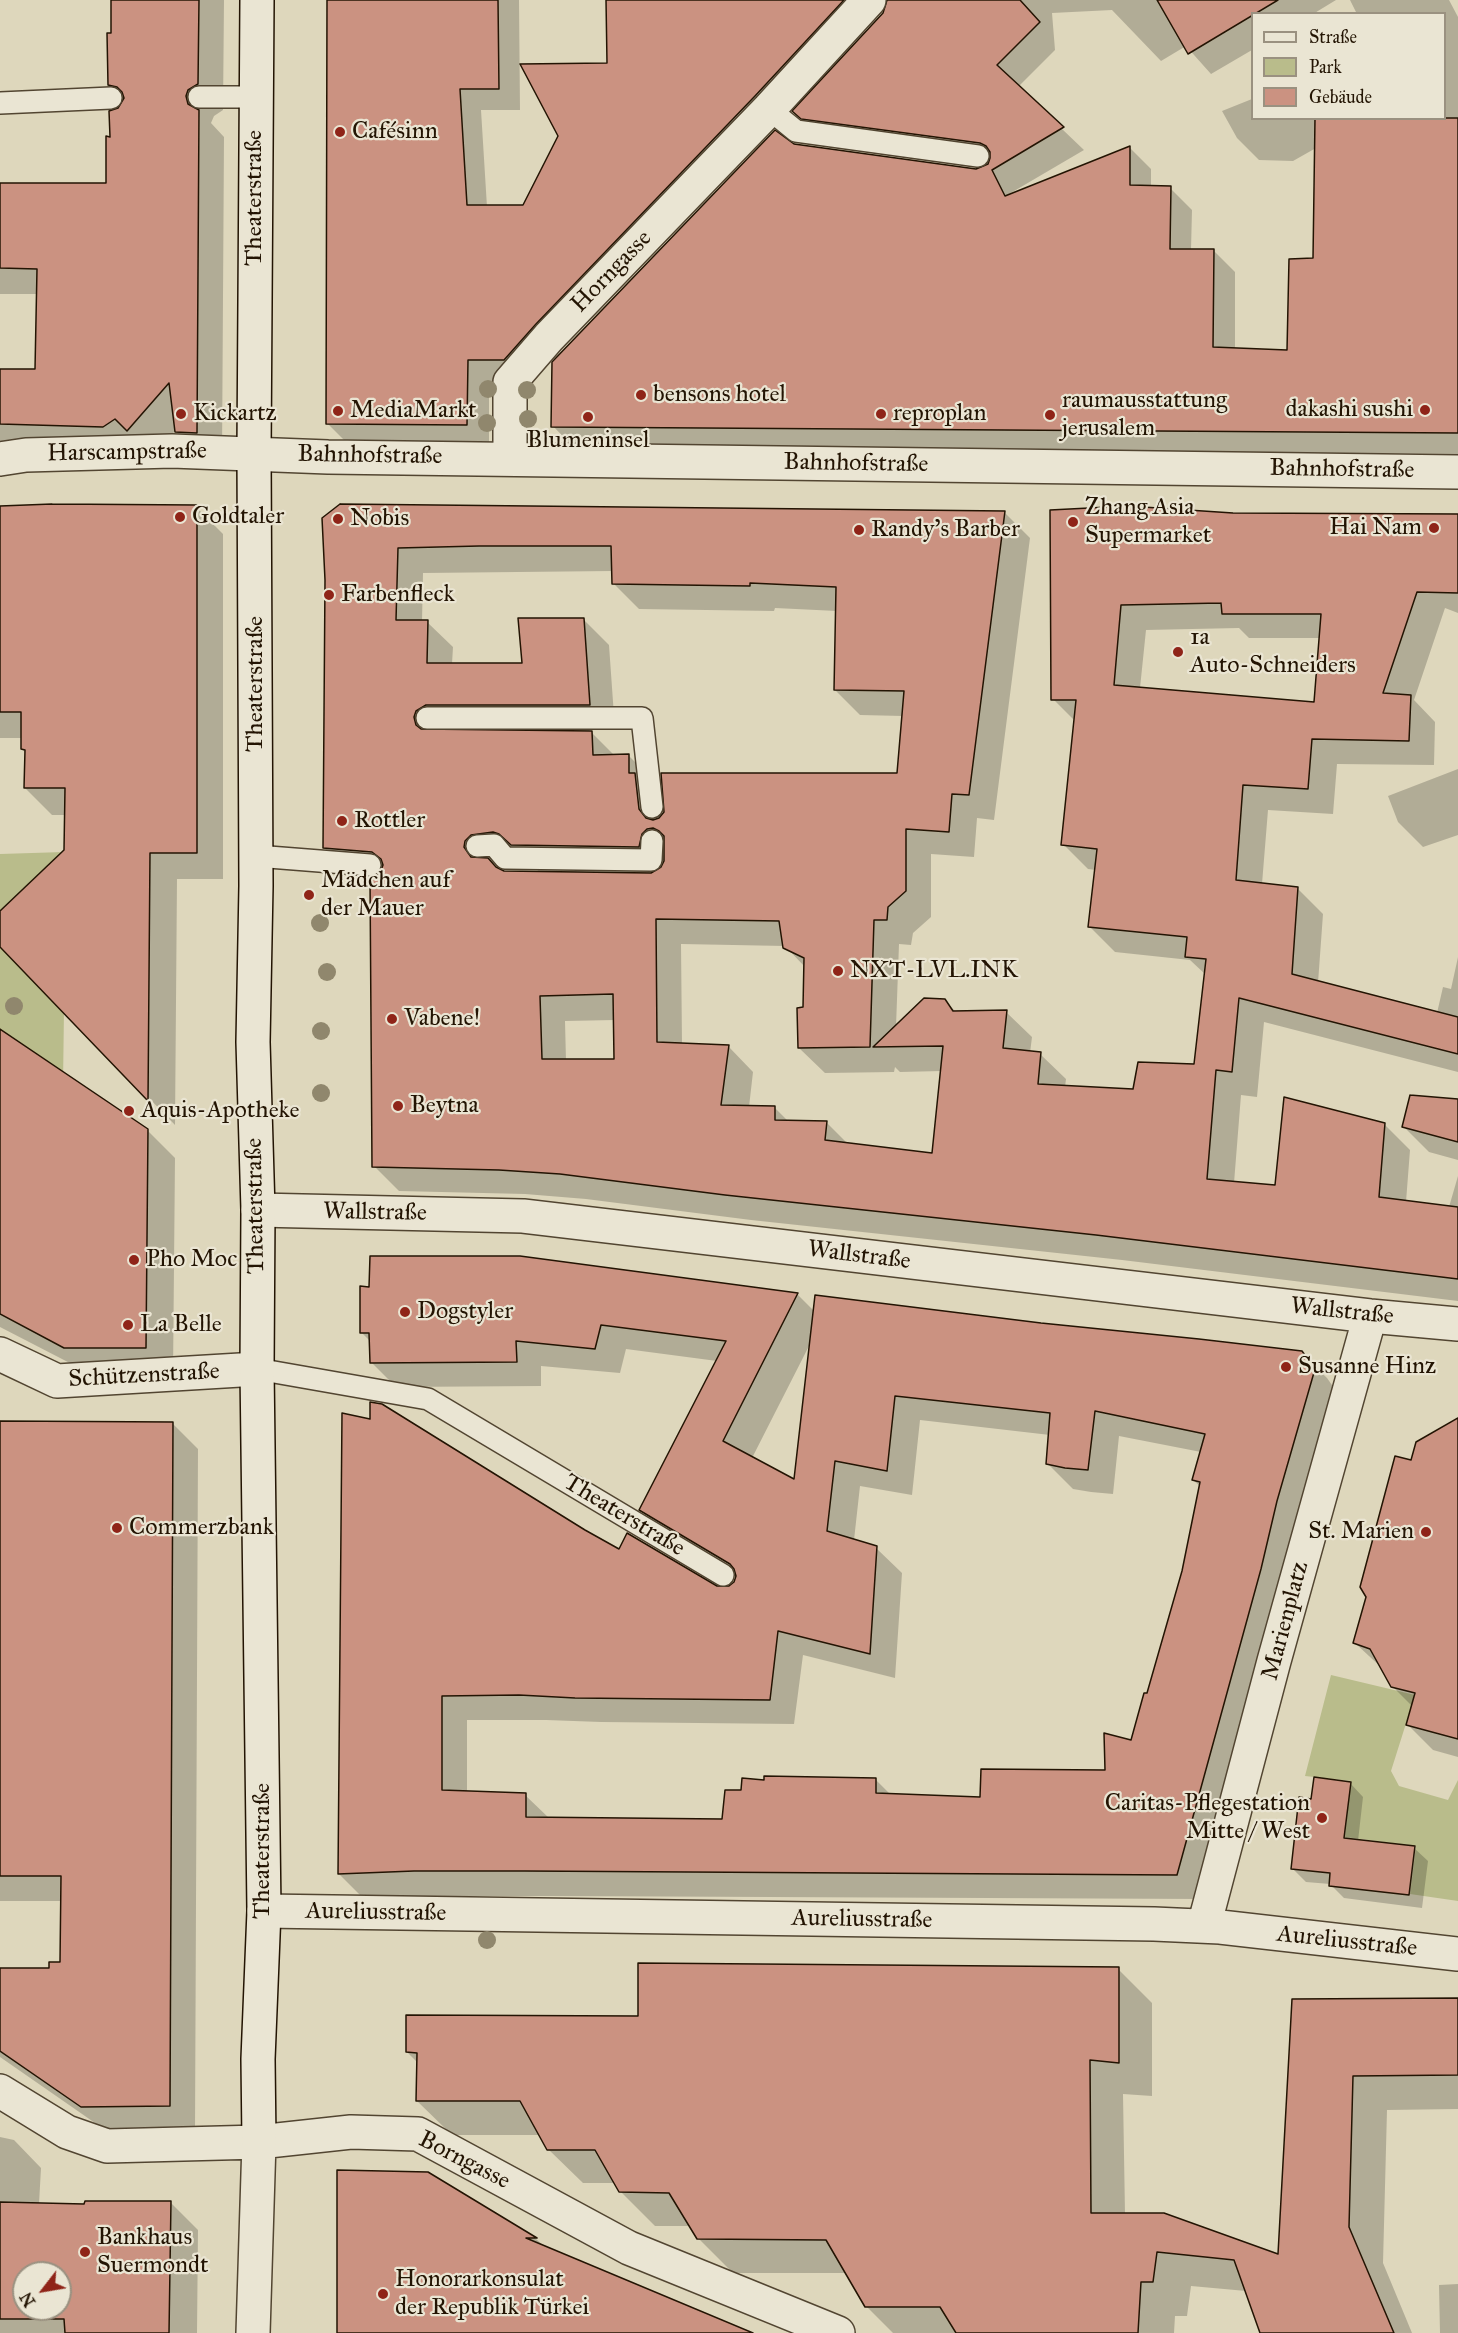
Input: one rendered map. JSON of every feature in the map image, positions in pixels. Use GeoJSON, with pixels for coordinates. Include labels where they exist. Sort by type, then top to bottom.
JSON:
{"type":"FeatureCollection","features":[{"type":"Feature","properties":{"kind":"street","name":"Theaterstraße"},"geometry":{"type":"LineString","coordinates":[[253,2333],[259,2142],[258,2058],[264,1911],[257,1369],[258,1210],[253,1042],[256,856],[254,452],[257,0]]}},
{"type":"Feature","properties":{"kind":"street","name":"Horngasse"},"geometry":{"type":"LineString","coordinates":[[510,459],[510,382],[557,329],[769,109],[869,0]]}},
{"type":"Feature","properties":{"kind":"street","name":"Harscampstraße"},"geometry":{"type":"LineString","coordinates":[[0,459],[26,455],[149,451],[254,452]]}},
{"type":"Feature","properties":{"kind":"street","name":"Bahnhofstraße"},"geometry":{"type":"LineString","coordinates":[[254,452],[328,457],[1458,472]]}},
{"type":"Feature","properties":{"kind":"street","name":"Wallstraße"},"geometry":{"type":"LineString","coordinates":[[258,1210],[523,1216],[1370,1316],[1458,1324]]}},
{"type":"Feature","properties":{"kind":"street","name":"Marienplatz"},"geometry":{"type":"LineString","coordinates":[[1204,1926],[1271,1672],[1370,1316]]}},
{"type":"Feature","properties":{"kind":"street","name":"Schützenstraße"},"geometry":{"type":"LineString","coordinates":[[1,1357],[57,1382],[257,1369]]}},
{"type":"Feature","properties":{"kind":"street","name":"Aureliusstraße"},"geometry":{"type":"LineString","coordinates":[[264,1911],[1204,1926],[1458,1954]]}},
{"type":"Feature","properties":{"kind":"street","name":"Borngasse"},"geometry":{"type":"LineString","coordinates":[[0,2091],[67,2132],[107,2145],[259,2142],[351,2132],[418,2134],[629,2248],[838,2333]]}},
{"type":"Feature","properties":{"kind":"lane"},"geometry":{"type":"LineString","coordinates":[[199,97],[256,97]]}},
{"type":"Feature","properties":{"kind":"lane"},"geometry":{"type":"LineString","coordinates":[[0,103],[111,98]]}},
{"type":"Feature","properties":{"kind":"lane"},"geometry":{"type":"LineString","coordinates":[[769,109],[796,131],[978,156]]}},
{"type":"Feature","properties":{"kind":"lane"},"geometry":{"type":"LineString","coordinates":[[428,718],[642,718],[652,807]]}},
{"type":"Feature","properties":{"kind":"lane"},"geometry":{"type":"LineString","coordinates":[[477,846],[494,845],[505,858],[651,860],[652,841]]}},
{"type":"Feature","properties":{"kind":"lane"},"geometry":{"type":"LineString","coordinates":[[256,856],[370,865]]}},
{"type":"Feature","properties":{"kind":"lane","name":"Theaterstraße"},"geometry":{"type":"LineString","coordinates":[[257,1369],[428,1399],[723,1575]]}},
{"type":"Feature","properties":{"kind":"green space"},"geometry":{"type":"Polygon","coordinates":[[[64,852],[58,856],[0,911],[0,854],[64,852]]]}},
{"type":"Feature","properties":{"kind":"green space"},"geometry":{"type":"Polygon","coordinates":[[[0,947],[64,1009],[63,1085],[0,1029],[0,947]]]}},
{"type":"Feature","properties":{"kind":"green space"},"geometry":{"type":"Polygon","coordinates":[[[1331,1675],[1415,1695],[1391,1771],[1399,1786],[1448,1800],[1458,1780],[1458,1901],[1410,1894],[1416,1846],[1345,1837],[1351,1781],[1305,1776],[1331,1675]]]}},
{"type":"Feature","properties":{"kind":"building"},"geometry":{"type":"Polygon","coordinates":[[[111,0],[199,0],[198,84],[188,90],[186,96],[188,104],[199,110],[197,433],[175,432],[169,383],[127,431],[115,419],[103,427],[0,424],[0,369],[35,369],[37,269],[0,268],[0,183],[106,183],[106,136],[110,137],[109,111],[118,108],[124,98],[117,87],[108,85],[107,33],[111,33],[111,0]]]}},
{"type":"Feature","properties":{"kind":"building"},"geometry":{"type":"Polygon","coordinates":[[[327,0],[498,0],[499,89],[460,89],[467,205],[523,205],[558,136],[520,64],[607,63],[606,0],[844,0],[504,360],[468,360],[467,425],[326,424],[327,0]]]}},
{"type":"Feature","properties":{"kind":"building"},"geometry":{"type":"Polygon","coordinates":[[[887,0],[1020,0],[1040,22],[997,65],[1064,127],[992,170],[1005,196],[1130,146],[1130,185],[1171,186],[1170,249],[1214,249],[1213,347],[1287,350],[1289,259],[1313,258],[1315,120],[1446,120],[1446,118],[1458,118],[1458,433],[551,427],[552,362],[775,130],[794,144],[976,169],[988,164],[990,152],[980,143],[801,119],[792,111],[883,13],[887,0]]]}},
{"type":"Feature","properties":{"kind":"building"},"geometry":{"type":"Polygon","coordinates":[[[1157,0],[1278,0],[1258,12],[1251,12],[1251,16],[1188,54],[1157,0]]]}},
{"type":"Feature","properties":{"kind":"building"},"geometry":{"type":"Polygon","coordinates":[[[340,504],[1005,511],[969,795],[952,794],[949,832],[906,829],[906,891],[888,907],[887,920],[874,920],[870,1047],[798,1048],[797,1008],[803,1007],[804,958],[783,948],[779,921],[656,919],[657,1042],[729,1045],[721,1105],[775,1106],[775,1120],[827,1121],[825,1140],[932,1153],[943,1046],[873,1047],[924,998],[945,999],[953,1011],[1007,1010],[1003,1048],[1041,1052],[1038,1084],[1133,1089],[1138,1062],[1194,1064],[1206,959],[1185,957],[1187,937],[1088,927],[1097,849],[1061,845],[1076,700],[1051,700],[1050,510],[1128,506],[1233,513],[1458,514],[1458,593],[1417,592],[1383,693],[1411,695],[1409,741],[1312,739],[1308,789],[1243,785],[1236,880],[1298,887],[1292,974],[1458,1017],[1458,1054],[1239,998],[1232,1072],[1216,1070],[1207,1179],[1275,1185],[1284,1097],[1385,1123],[1379,1197],[1458,1207],[1458,1279],[560,1174],[372,1167],[370,878],[380,873],[383,865],[381,859],[372,852],[323,848],[325,580],[322,518],[340,504]],[[611,546],[398,548],[396,620],[428,620],[427,663],[522,663],[518,618],[584,618],[590,705],[426,705],[416,711],[414,717],[416,725],[421,729],[592,731],[593,755],[629,754],[629,773],[635,773],[639,809],[646,818],[653,820],[659,818],[664,812],[661,773],[897,773],[904,691],[834,690],[836,587],[750,583],[750,586],[612,584],[611,546]],[[1221,603],[1121,605],[1114,685],[1314,702],[1321,614],[1222,614],[1221,603]],[[653,828],[647,829],[642,834],[639,847],[511,845],[499,834],[493,832],[471,835],[465,841],[464,847],[471,857],[488,858],[496,867],[504,871],[651,873],[661,867],[664,861],[664,836],[653,828]],[[613,994],[540,996],[542,1059],[614,1059],[613,994]]]}},
{"type":"Feature","properties":{"kind":"building"},"geometry":{"type":"Polygon","coordinates":[[[197,505],[197,853],[150,853],[148,1101],[0,947],[0,911],[64,850],[65,788],[24,788],[25,750],[21,749],[21,712],[0,712],[0,506],[197,505]]]}},
{"type":"Feature","properties":{"kind":"building"},"geometry":{"type":"Polygon","coordinates":[[[0,1029],[148,1129],[146,1348],[64,1348],[0,1314],[0,1029]]]}},
{"type":"Feature","properties":{"kind":"building"},"geometry":{"type":"Polygon","coordinates":[[[1410,1095],[1458,1099],[1458,1142],[1402,1127],[1410,1095]]]}},
{"type":"Feature","properties":{"kind":"building"},"geometry":{"type":"Polygon","coordinates":[[[370,1256],[520,1256],[798,1293],[723,1441],[794,1479],[815,1295],[1041,1323],[1302,1351],[1315,1369],[1277,1501],[1261,1569],[1177,1875],[525,1871],[338,1874],[342,1413],[370,1419],[370,1402],[382,1404],[619,1549],[627,1533],[717,1586],[729,1586],[734,1582],[736,1576],[730,1564],[639,1510],[726,1341],[601,1325],[595,1349],[516,1341],[517,1362],[370,1363],[369,1333],[360,1333],[360,1286],[369,1287],[370,1256]],[[895,1396],[887,1471],[835,1461],[827,1531],[877,1546],[870,1654],[778,1631],[770,1700],[575,1698],[519,1695],[442,1696],[442,1790],[526,1793],[526,1817],[722,1819],[725,1790],[741,1790],[742,1778],[764,1780],[764,1776],[876,1778],[876,1793],[980,1797],[981,1769],[1105,1770],[1104,1733],[1131,1740],[1144,1693],[1147,1693],[1182,1571],[1200,1482],[1192,1480],[1205,1434],[1095,1411],[1088,1470],[1065,1468],[1046,1464],[1050,1413],[895,1396]]]}},
{"type":"Feature","properties":{"kind":"building"},"geometry":{"type":"Polygon","coordinates":[[[1458,1418],[1458,1739],[1406,1725],[1415,1693],[1391,1687],[1370,1649],[1353,1643],[1366,1597],[1360,1587],[1395,1456],[1411,1460],[1416,1442],[1458,1418]]]}},
{"type":"Feature","properties":{"kind":"building"},"geometry":{"type":"Polygon","coordinates":[[[0,1421],[173,1422],[170,2106],[81,2107],[0,2051],[0,1968],[49,1968],[49,1962],[60,1962],[61,1876],[0,1876],[0,1421]]]}},
{"type":"Feature","properties":{"kind":"building","name":"Caritas-Pflegestation Mitte / West"},"geometry":{"type":"Polygon","coordinates":[[[1314,1777],[1351,1782],[1344,1838],[1415,1846],[1409,1895],[1329,1886],[1330,1873],[1291,1869],[1299,1797],[1311,1799],[1314,1777]]]}},
{"type":"Feature","properties":{"kind":"building"},"geometry":{"type":"Polygon","coordinates":[[[638,1963],[1119,1967],[1119,2063],[1090,2060],[1091,2213],[1164,2213],[1278,2254],[1292,1999],[1458,1998],[1458,2075],[1353,2076],[1349,2227],[1394,2333],[1260,2333],[1234,2260],[1157,2252],[1153,2282],[1141,2282],[1138,2333],[956,2333],[940,2307],[865,2307],[826,2240],[697,2239],[669,2193],[619,2192],[595,2150],[547,2150],[520,2101],[416,2101],[417,2053],[406,2052],[406,2015],[638,2016],[638,1963]]]}},
{"type":"Feature","properties":{"kind":"building"},"geometry":{"type":"Polygon","coordinates":[[[337,2170],[428,2172],[537,2238],[526,2238],[753,2333],[337,2333],[337,2170]]]}},
{"type":"Feature","properties":{"kind":"building","name":"Bankhaus Suermondt"},"geometry":{"type":"Polygon","coordinates":[[[85,2201],[171,2201],[169,2333],[65,2333],[64,2321],[72,2321],[72,2261],[12,2261],[12,2319],[0,2319],[0,2202],[84,2204],[85,2201]]]}},
{"type":"Feature","properties":{"kind":"place","name":"Cafésinn"},"geometry":{"type":"Point","coordinates":[340,132]}},
{"type":"Feature","properties":{"kind":"place","name":"bensons hotel"},"geometry":{"type":"Point","coordinates":[641,395]}},
{"type":"Feature","properties":{"kind":"place","name":"dakashi sushi"},"geometry":{"type":"Point","coordinates":[1425,410]}},
{"type":"Feature","properties":{"kind":"place","name":"MediaMarkt"},"geometry":{"type":"Point","coordinates":[338,411]}},
{"type":"Feature","properties":{"kind":"place","name":"Kickartz"},"geometry":{"type":"Point","coordinates":[181,414]}},
{"type":"Feature","properties":{"kind":"place","name":"reproplan"},"geometry":{"type":"Point","coordinates":[881,414]}},
{"type":"Feature","properties":{"kind":"place","name":"raumausstattung jerusalem"},"geometry":{"type":"Point","coordinates":[1050,415]}},
{"type":"Feature","properties":{"kind":"place","name":"Blumeninsel"},"geometry":{"type":"Point","coordinates":[588,417]}},
{"type":"Feature","properties":{"kind":"place","name":"Goldtaler"},"geometry":{"type":"Point","coordinates":[180,517]}},
{"type":"Feature","properties":{"kind":"place","name":"Nobis"},"geometry":{"type":"Point","coordinates":[338,519]}},
{"type":"Feature","properties":{"kind":"place","name":"Zhang Asia Supermarket"},"geometry":{"type":"Point","coordinates":[1073,522]}},
{"type":"Feature","properties":{"kind":"place","name":"Hai Nam"},"geometry":{"type":"Point","coordinates":[1434,528]}},
{"type":"Feature","properties":{"kind":"place","name":"Randy's Barber"},"geometry":{"type":"Point","coordinates":[859,530]}},
{"type":"Feature","properties":{"kind":"place","name":"Farbenfleck"},"geometry":{"type":"Point","coordinates":[329,595]}},
{"type":"Feature","properties":{"kind":"place","name":"1a Auto-Schneiders"},"geometry":{"type":"Point","coordinates":[1178,652]}},
{"type":"Feature","properties":{"kind":"place","name":"Rottler"},"geometry":{"type":"Point","coordinates":[342,821]}},
{"type":"Feature","properties":{"kind":"place","name":"Mädchen auf der Mauer"},"geometry":{"type":"Point","coordinates":[309,895]}},
{"type":"Feature","properties":{"kind":"place","name":"NXT-LVL.INK"},"geometry":{"type":"Point","coordinates":[838,971]}},
{"type":"Feature","properties":{"kind":"place","name":"Vabene!"},"geometry":{"type":"Point","coordinates":[392,1019]}},
{"type":"Feature","properties":{"kind":"place","name":"Beytna"},"geometry":{"type":"Point","coordinates":[398,1106]}},
{"type":"Feature","properties":{"kind":"place","name":"Aquis-Apotheke"},"geometry":{"type":"Point","coordinates":[129,1111]}},
{"type":"Feature","properties":{"kind":"place","name":"Pho Moc"},"geometry":{"type":"Point","coordinates":[134,1260]}},
{"type":"Feature","properties":{"kind":"place","name":"Dogstyler"},"geometry":{"type":"Point","coordinates":[405,1312]}},
{"type":"Feature","properties":{"kind":"place","name":"La Belle"},"geometry":{"type":"Point","coordinates":[128,1325]}},
{"type":"Feature","properties":{"kind":"place","name":"Susanne Hinz"},"geometry":{"type":"Point","coordinates":[1286,1367]}},
{"type":"Feature","properties":{"kind":"place","name":"Commerzbank"},"geometry":{"type":"Point","coordinates":[117,1528]}},
{"type":"Feature","properties":{"kind":"place","name":"St. Marien"},"geometry":{"type":"Point","coordinates":[1426,1532]}},
{"type":"Feature","properties":{"kind":"place","name":"Caritas-Pflegestation Mitte / West"},"geometry":{"type":"Point","coordinates":[1322,1818]}},
{"type":"Feature","properties":{"kind":"place","name":"Bankhaus Suermondt"},"geometry":{"type":"Point","coordinates":[85,2252]}},
{"type":"Feature","properties":{"kind":"place","name":"Honorarkonsulat der Republik Türkei"},"geometry":{"type":"Point","coordinates":[383,2294]}}]}
